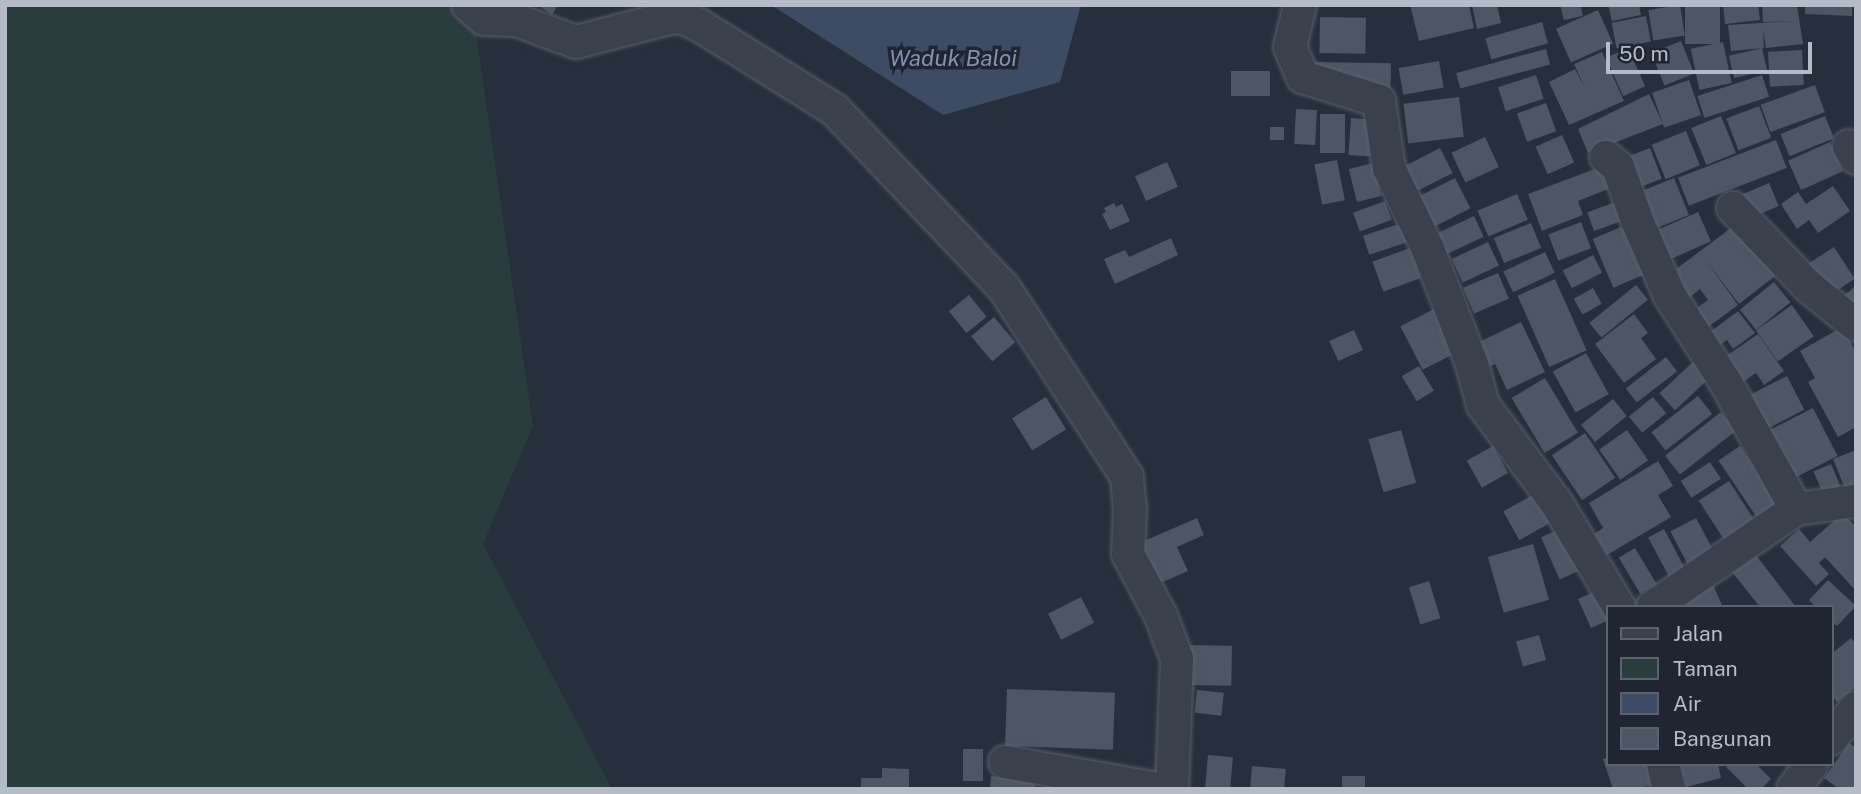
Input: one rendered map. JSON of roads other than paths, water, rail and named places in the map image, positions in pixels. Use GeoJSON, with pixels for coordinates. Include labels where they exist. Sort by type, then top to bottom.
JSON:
{"type":"FeatureCollection","features":[{"type":"Feature","properties":{"kind":"street"},"geometry":{"type":"LineString","coordinates":[[468,5],[484,19],[516,20],[576,42],[669,18],[682,17],[699,25],[835,110],[1004,288],[1127,477],[1130,509],[1126,534],[1128,554],[1161,616],[1177,659],[1172,789]]}},
{"type":"Feature","properties":{"kind":"street"},"geometry":{"type":"LineString","coordinates":[[1300,5],[1290,47],[1303,77],[1379,101],[1389,168],[1428,249],[1472,364],[1483,404],[1557,505],[1618,605]]}},
{"type":"Feature","properties":{"kind":"street"},"geometry":{"type":"LineString","coordinates":[[1606,157],[1618,167],[1638,223],[1670,296],[1726,383],[1796,509]]}},
{"type":"Feature","properties":{"kind":"street"},"geometry":{"type":"LineString","coordinates":[[1733,208],[1809,286],[1856,324]]}},
{"type":"Feature","properties":{"kind":"street"},"geometry":{"type":"LineString","coordinates":[[1656,605],[1796,509],[1853,505]]}},
{"type":"Feature","properties":{"kind":"street"},"geometry":{"type":"LineString","coordinates":[[1833,737],[1856,708]]}},
{"type":"Feature","properties":{"kind":"street"},"geometry":{"type":"LineString","coordinates":[[1005,762],[1158,789]]}},
{"type":"Feature","properties":{"kind":"street"},"geometry":{"type":"LineString","coordinates":[[1664,766],[1670,789]]}},
{"type":"Feature","properties":{"kind":"street"},"geometry":{"type":"LineString","coordinates":[[1793,789],[1810,766]]}},
{"type":"Feature","properties":{"kind":"water","name":"Waduk Baloi"},"geometry":{"type":"Polygon","coordinates":[[[771,5],[1081,5],[1060,82],[943,115],[771,5]]]}}]}
